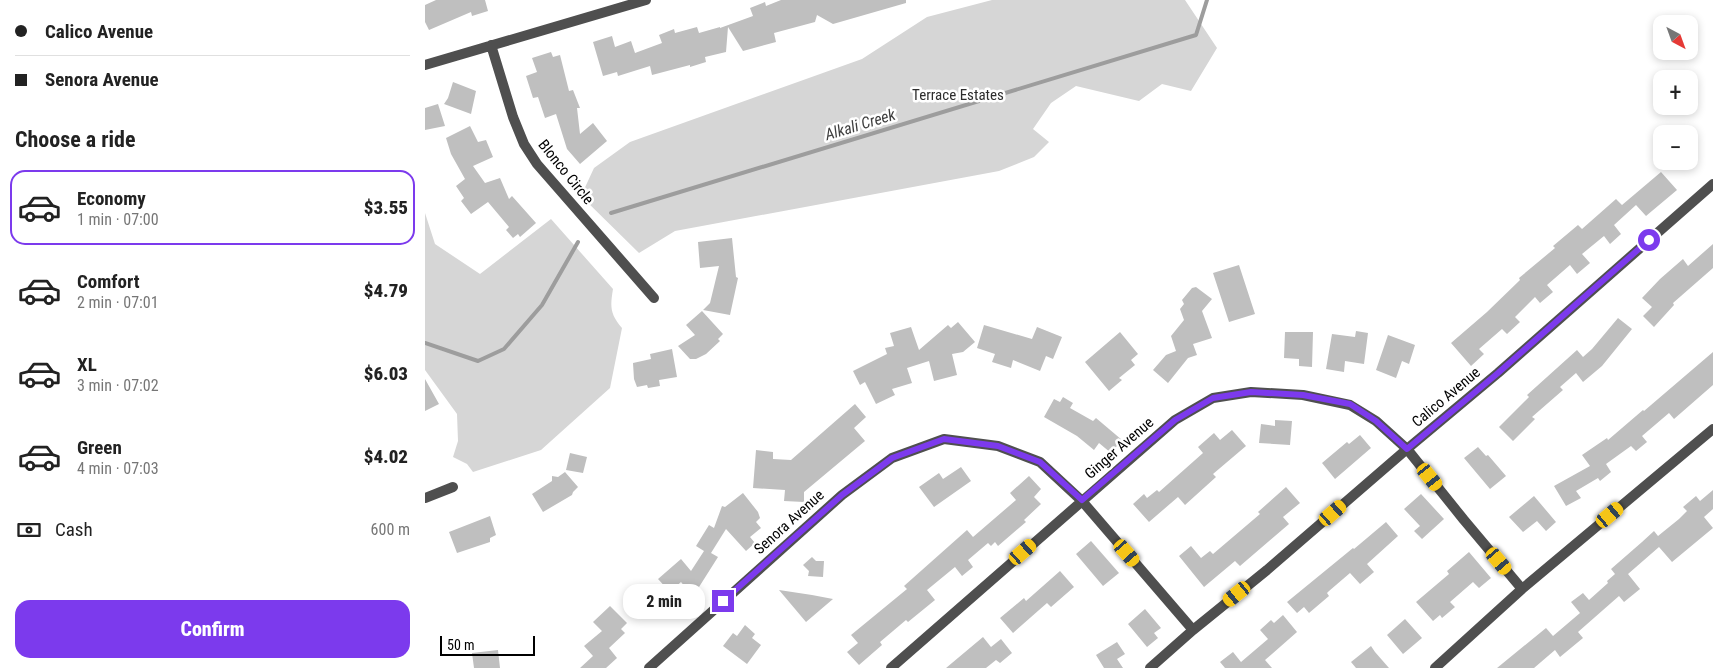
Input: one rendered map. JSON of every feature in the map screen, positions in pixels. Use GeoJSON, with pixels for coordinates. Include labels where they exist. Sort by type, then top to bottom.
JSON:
{"type":"FeatureCollection","features":[{"type":"Feature","properties":{"kind":"street"},"geometry":{"type":"LineString","coordinates":[[425,65],[646,0]]}},
{"type":"Feature","properties":{"kind":"street","name":"Blonco Circle"},"geometry":{"type":"LineString","coordinates":[[491,45],[513,117],[524,144],[537,164],[654,298]]}},
{"type":"Feature","properties":{"kind":"street","name":"Calico Avenue"},"geometry":{"type":"LineString","coordinates":[[1149,668],[1498,373],[1713,184]]}},
{"type":"Feature","properties":{"kind":"street","name":"Ginger Avenue"},"geometry":{"type":"LineString","coordinates":[[891,668],[1175,420],[1213,398],[1251,392],[1303,395],[1350,404],[1376,421],[1407,449],[1522,589]]}},
{"type":"Feature","properties":{"kind":"street"},"geometry":{"type":"LineString","coordinates":[[1435,668],[1522,589],[1713,429]]}},
{"type":"Feature","properties":{"kind":"street","name":"Senora Avenue"},"geometry":{"type":"LineString","coordinates":[[649,668],[842,495],[892,458],[944,439],[998,446],[1040,462],[1082,500],[1193,630]]}},
{"type":"Feature","properties":{"kind":"street"},"geometry":{"type":"LineString","coordinates":[[425,498],[453,487]]}},
{"type":"Feature","properties":{"kind":"green space","name":"Terrace Estates"},"geometry":{"type":"Polygon","coordinates":[[[992,0],[1185,0],[1217,48],[1191,91],[1162,84],[1139,101],[1076,86],[1051,103],[1033,129],[1049,142],[1034,157],[999,171],[675,231],[639,253],[581,196],[594,168],[630,142],[862,59],[927,17],[992,0]]]}},
{"type":"Feature","properties":{"kind":"green space"},"geometry":{"type":"Polygon","coordinates":[[[425,213],[435,244],[480,274],[551,219],[613,289],[612,310],[615,319],[622,328],[610,388],[541,450],[473,472],[467,464],[453,457],[458,441],[457,414],[425,370],[425,213]]]}},
{"type":"Feature","properties":{"kind":"building"},"geometry":{"type":"Polygon","coordinates":[[[436,0],[485,0],[488,11],[472,16],[471,12],[429,30],[425,22],[425,5],[436,0]]]}},
{"type":"Feature","properties":{"kind":"building"},"geometry":{"type":"Polygon","coordinates":[[[781,0],[906,0],[906,3],[833,24],[817,15],[815,22],[774,33],[776,42],[743,51],[728,27],[726,52],[705,57],[706,62],[652,75],[650,66],[618,76],[617,72],[603,76],[593,42],[612,36],[615,47],[631,41],[635,53],[662,43],[659,35],[674,29],[675,33],[697,27],[699,33],[720,28],[753,16],[750,8],[765,2],[766,6],[781,0]]]}},
{"type":"Feature","properties":{"kind":"building"},"geometry":{"type":"Polygon","coordinates":[[[551,52],[553,57],[560,55],[569,91],[573,90],[580,108],[577,108],[580,134],[593,123],[607,141],[580,164],[567,149],[556,114],[545,118],[538,97],[533,98],[526,76],[537,72],[532,58],[551,52]]]}},
{"type":"Feature","properties":{"kind":"building"},"geometry":{"type":"Polygon","coordinates":[[[453,82],[476,91],[471,114],[444,104],[453,82]]]}},
{"type":"Feature","properties":{"kind":"building"},"geometry":{"type":"Polygon","coordinates":[[[438,104],[445,126],[425,130],[425,108],[438,104]]]}},
{"type":"Feature","properties":{"kind":"building"},"geometry":{"type":"Polygon","coordinates":[[[470,126],[478,142],[486,140],[493,157],[473,166],[485,183],[500,178],[509,199],[512,196],[536,223],[520,237],[518,234],[513,238],[506,230],[509,227],[488,202],[471,214],[461,201],[464,198],[456,186],[465,179],[451,154],[446,138],[470,126]]]}},
{"type":"Feature","properties":{"kind":"building"},"geometry":{"type":"Polygon","coordinates":[[[1661,172],[1677,190],[1646,216],[1636,205],[1614,225],[1621,234],[1610,244],[1604,236],[1582,254],[1590,263],[1577,274],[1570,265],[1547,285],[1553,292],[1540,303],[1535,297],[1515,317],[1520,322],[1507,334],[1502,329],[1479,349],[1484,354],[1471,366],[1451,343],[1487,312],[1520,280],[1519,278],[1555,248],[1553,246],[1578,225],[1582,229],[1616,199],[1622,205],[1661,172]]]}},
{"type":"Feature","properties":{"kind":"building"},"geometry":{"type":"Polygon","coordinates":[[[732,238],[736,277],[738,278],[730,315],[703,310],[710,303],[719,266],[700,268],[698,242],[732,238]]]}},
{"type":"Feature","properties":{"kind":"building"},"geometry":{"type":"Polygon","coordinates":[[[1713,244],[1713,268],[1673,303],[1674,305],[1654,327],[1643,316],[1652,307],[1642,298],[1683,259],[1688,266],[1713,244]]]}},
{"type":"Feature","properties":{"kind":"building"},"geometry":{"type":"Polygon","coordinates":[[[1239,265],[1255,314],[1229,322],[1213,273],[1239,265]]]}},
{"type":"Feature","properties":{"kind":"building"},"geometry":{"type":"Polygon","coordinates":[[[1196,287],[1212,299],[1202,311],[1212,338],[1193,344],[1197,355],[1188,358],[1168,383],[1153,370],[1166,355],[1176,351],[1171,336],[1184,320],[1180,309],[1184,304],[1182,300],[1192,288],[1196,287]]]}},
{"type":"Feature","properties":{"kind":"building"},"geometry":{"type":"Polygon","coordinates":[[[702,311],[723,334],[718,339],[720,341],[706,354],[696,359],[690,359],[678,346],[695,335],[686,325],[702,311]]]}},
{"type":"Feature","properties":{"kind":"building"},"geometry":{"type":"Polygon","coordinates":[[[1618,318],[1632,329],[1602,366],[1583,382],[1576,373],[1560,387],[1563,390],[1532,417],[1535,419],[1513,441],[1499,427],[1529,397],[1527,395],[1577,350],[1583,357],[1592,349],[1618,318]]]}},
{"type":"Feature","properties":{"kind":"building"},"geometry":{"type":"Polygon","coordinates":[[[958,322],[975,342],[963,352],[952,354],[957,375],[934,381],[929,361],[907,368],[912,383],[892,389],[895,395],[876,404],[865,382],[860,385],[853,371],[887,354],[885,348],[894,346],[890,333],[911,327],[919,350],[948,325],[951,328],[958,322]]]}},
{"type":"Feature","properties":{"kind":"building"},"geometry":{"type":"Polygon","coordinates":[[[984,325],[1032,339],[1037,327],[1062,337],[1053,359],[1046,356],[1040,371],[1013,360],[1011,368],[992,362],[995,354],[977,348],[984,325]]]}},
{"type":"Feature","properties":{"kind":"building"},"geometry":{"type":"Polygon","coordinates":[[[1356,331],[1368,333],[1364,364],[1345,361],[1344,372],[1326,369],[1332,334],[1355,337],[1356,331]]]}},
{"type":"Feature","properties":{"kind":"building"},"geometry":{"type":"Polygon","coordinates":[[[1120,332],[1138,354],[1131,360],[1135,365],[1119,378],[1122,380],[1109,391],[1085,362],[1120,332]]]}},
{"type":"Feature","properties":{"kind":"building"},"geometry":{"type":"Polygon","coordinates":[[[1285,332],[1313,332],[1312,367],[1299,366],[1299,359],[1284,358],[1285,332]]]}},
{"type":"Feature","properties":{"kind":"building"},"geometry":{"type":"Polygon","coordinates":[[[1388,335],[1415,345],[1409,364],[1402,361],[1396,378],[1376,370],[1388,335]]]}},
{"type":"Feature","properties":{"kind":"building"},"geometry":{"type":"Polygon","coordinates":[[[672,349],[677,377],[659,380],[660,386],[648,388],[647,385],[637,387],[634,379],[633,363],[651,359],[650,354],[672,349]]]}},
{"type":"Feature","properties":{"kind":"building"},"geometry":{"type":"Polygon","coordinates":[[[1713,352],[1713,385],[1674,419],[1669,413],[1642,436],[1647,442],[1636,451],[1631,446],[1606,464],[1611,472],[1600,481],[1598,478],[1576,491],[1581,498],[1566,506],[1554,486],[1590,466],[1582,455],[1607,438],[1608,440],[1713,352]]]}},
{"type":"Feature","properties":{"kind":"building"},"geometry":{"type":"Polygon","coordinates":[[[425,379],[439,404],[425,411],[425,379]]]}},
{"type":"Feature","properties":{"kind":"building"},"geometry":{"type":"Polygon","coordinates":[[[1063,397],[1073,403],[1070,408],[1093,421],[1096,418],[1122,440],[1111,453],[1099,443],[1094,450],[1077,436],[1044,417],[1054,399],[1060,402],[1063,397]]]}},
{"type":"Feature","properties":{"kind":"building"},"geometry":{"type":"Polygon","coordinates":[[[855,404],[866,417],[854,428],[865,441],[804,492],[804,502],[784,501],[785,490],[753,488],[756,450],[773,452],[773,459],[791,460],[855,404]]]}},
{"type":"Feature","properties":{"kind":"building"},"geometry":{"type":"Polygon","coordinates":[[[1275,420],[1292,421],[1290,445],[1259,443],[1261,424],[1275,426],[1275,420]]]}},
{"type":"Feature","properties":{"kind":"building"},"geometry":{"type":"Polygon","coordinates":[[[1232,430],[1246,446],[1213,474],[1216,477],[1185,505],[1178,497],[1149,522],[1133,504],[1144,494],[1147,498],[1157,490],[1159,492],[1203,453],[1198,447],[1214,433],[1220,440],[1232,430]]]}},
{"type":"Feature","properties":{"kind":"building"},"geometry":{"type":"Polygon","coordinates":[[[1360,435],[1371,448],[1335,479],[1322,463],[1347,442],[1349,444],[1360,435]]]}},
{"type":"Feature","properties":{"kind":"building"},"geometry":{"type":"Polygon","coordinates":[[[1478,447],[1486,456],[1488,455],[1506,476],[1490,489],[1464,458],[1478,447]]]}},
{"type":"Feature","properties":{"kind":"building"},"geometry":{"type":"Polygon","coordinates":[[[570,453],[587,457],[583,473],[566,470],[570,453]]]}},
{"type":"Feature","properties":{"kind":"building"},"geometry":{"type":"Polygon","coordinates":[[[961,467],[971,481],[934,507],[919,487],[939,473],[943,479],[961,467]]]}},
{"type":"Feature","properties":{"kind":"building"},"geometry":{"type":"Polygon","coordinates":[[[565,472],[578,487],[572,495],[543,512],[532,494],[552,481],[552,476],[558,477],[565,472]]]}},
{"type":"Feature","properties":{"kind":"building"},"geometry":{"type":"Polygon","coordinates":[[[1029,476],[1041,489],[1034,497],[1041,504],[1024,520],[1026,522],[998,546],[995,542],[991,546],[988,543],[968,560],[973,567],[962,576],[955,567],[927,590],[935,600],[908,622],[906,620],[880,642],[882,645],[859,665],[847,652],[858,643],[851,635],[907,589],[904,586],[967,530],[973,537],[1016,500],[1010,493],[1029,476]]]}},
{"type":"Feature","properties":{"kind":"building"},"geometry":{"type":"Polygon","coordinates":[[[1286,487],[1300,503],[1283,517],[1289,524],[1240,566],[1235,561],[1204,587],[1179,556],[1191,546],[1201,558],[1210,551],[1213,554],[1260,514],[1258,512],[1286,487]]]}},
{"type":"Feature","properties":{"kind":"building"},"geometry":{"type":"Polygon","coordinates":[[[1713,490],[1713,509],[1704,517],[1713,528],[1672,562],[1659,547],[1628,574],[1640,589],[1624,602],[1619,596],[1578,632],[1583,638],[1560,657],[1555,650],[1534,668],[1497,668],[1546,628],[1553,636],[1580,613],[1571,602],[1583,593],[1589,600],[1615,574],[1611,569],[1654,531],[1658,536],[1679,519],[1687,511],[1683,507],[1696,496],[1700,501],[1713,490]]]}},
{"type":"Feature","properties":{"kind":"building"},"geometry":{"type":"Polygon","coordinates":[[[743,493],[758,512],[760,518],[756,522],[761,528],[750,537],[755,543],[746,551],[726,529],[711,553],[718,557],[699,587],[691,594],[681,582],[670,592],[658,579],[681,559],[691,571],[704,551],[696,546],[709,525],[714,528],[722,506],[725,507],[743,493]]]}},
{"type":"Feature","properties":{"kind":"building"},"geometry":{"type":"Polygon","coordinates":[[[1421,494],[1444,519],[1422,539],[1414,531],[1420,526],[1404,509],[1421,494]]]}},
{"type":"Feature","properties":{"kind":"building"},"geometry":{"type":"Polygon","coordinates":[[[1534,496],[1556,522],[1546,531],[1537,521],[1523,532],[1509,517],[1534,496]]]}},
{"type":"Feature","properties":{"kind":"building"},"geometry":{"type":"Polygon","coordinates":[[[490,516],[496,535],[490,538],[490,542],[457,553],[449,532],[490,516]]]}},
{"type":"Feature","properties":{"kind":"building"},"geometry":{"type":"Polygon","coordinates":[[[1386,522],[1398,536],[1367,564],[1374,572],[1360,584],[1350,573],[1327,593],[1329,596],[1309,613],[1304,607],[1297,613],[1287,602],[1386,522]]]}},
{"type":"Feature","properties":{"kind":"building"},"geometry":{"type":"Polygon","coordinates":[[[1091,541],[1119,573],[1103,586],[1076,554],[1091,541]]]}},
{"type":"Feature","properties":{"kind":"building"},"geometry":{"type":"Polygon","coordinates":[[[1469,552],[1491,578],[1479,588],[1473,582],[1450,602],[1455,607],[1442,618],[1440,615],[1433,621],[1416,602],[1449,574],[1447,571],[1469,552]]]}},
{"type":"Feature","properties":{"kind":"building"},"geometry":{"type":"Polygon","coordinates":[[[812,557],[816,561],[824,561],[823,577],[808,576],[809,571],[803,565],[812,557]]]}},
{"type":"Feature","properties":{"kind":"building"},"geometry":{"type":"Polygon","coordinates":[[[1060,571],[1074,587],[1051,607],[1047,603],[1013,633],[1000,618],[1024,598],[1026,601],[1060,571]]]}},
{"type":"Feature","properties":{"kind":"building"},"geometry":{"type":"Polygon","coordinates":[[[779,590],[812,595],[833,599],[806,622],[779,590]]]}},
{"type":"Feature","properties":{"kind":"building"},"geometry":{"type":"Polygon","coordinates":[[[610,606],[627,623],[621,629],[625,633],[609,648],[617,658],[606,668],[580,668],[593,656],[584,646],[602,631],[593,622],[610,606]]]}},
{"type":"Feature","properties":{"kind":"building"},"geometry":{"type":"Polygon","coordinates":[[[1145,609],[1161,628],[1154,633],[1158,638],[1147,647],[1128,624],[1145,609]]]}},
{"type":"Feature","properties":{"kind":"building"},"geometry":{"type":"Polygon","coordinates":[[[1283,615],[1297,632],[1265,660],[1272,668],[1225,668],[1220,662],[1233,652],[1241,662],[1268,639],[1260,630],[1271,620],[1274,623],[1283,615]]]}},
{"type":"Feature","properties":{"kind":"building"},"geometry":{"type":"Polygon","coordinates":[[[1405,619],[1422,638],[1403,654],[1387,635],[1405,619]]]}},
{"type":"Feature","properties":{"kind":"building"},"geometry":{"type":"Polygon","coordinates":[[[745,625],[755,634],[752,638],[761,645],[747,664],[723,646],[733,633],[737,636],[745,625]]]}},
{"type":"Feature","properties":{"kind":"building"},"geometry":{"type":"Polygon","coordinates":[[[983,637],[991,647],[1001,639],[1012,653],[1000,663],[996,660],[986,668],[946,668],[983,637]]]}},
{"type":"Feature","properties":{"kind":"building"},"geometry":{"type":"Polygon","coordinates":[[[1117,642],[1125,654],[1117,659],[1123,668],[1104,668],[1096,655],[1117,642]]]}},
{"type":"Feature","properties":{"kind":"building"},"geometry":{"type":"Polygon","coordinates":[[[1371,646],[1389,668],[1356,668],[1351,662],[1371,646]]]}},
{"type":"Feature","properties":{"kind":"building"},"geometry":{"type":"Polygon","coordinates":[[[498,650],[500,668],[474,668],[472,653],[498,650]]]}},
{"type":"Feature","properties":{"kind":"waterway","name":"Alkali Creek"},"geometry":{"type":"LineString","coordinates":[[611,213],[1196,35],[1207,0]]}},
{"type":"Feature","properties":{"kind":"waterway","name":"Alkali Creek"},"geometry":{"type":"LineString","coordinates":[[425,343],[478,361],[504,349],[542,305],[578,242]]}},
{"type":"Feature","properties":{"kind":"route"},"geometry":{"type":"LineString","coordinates":[[723,601],[842,495],[892,458],[944,439],[998,446],[1040,462],[1082,500],[1175,420],[1213,398],[1251,392],[1303,395],[1350,404],[1376,421],[1407,449],[1498,373],[1649,240]]}}]}
